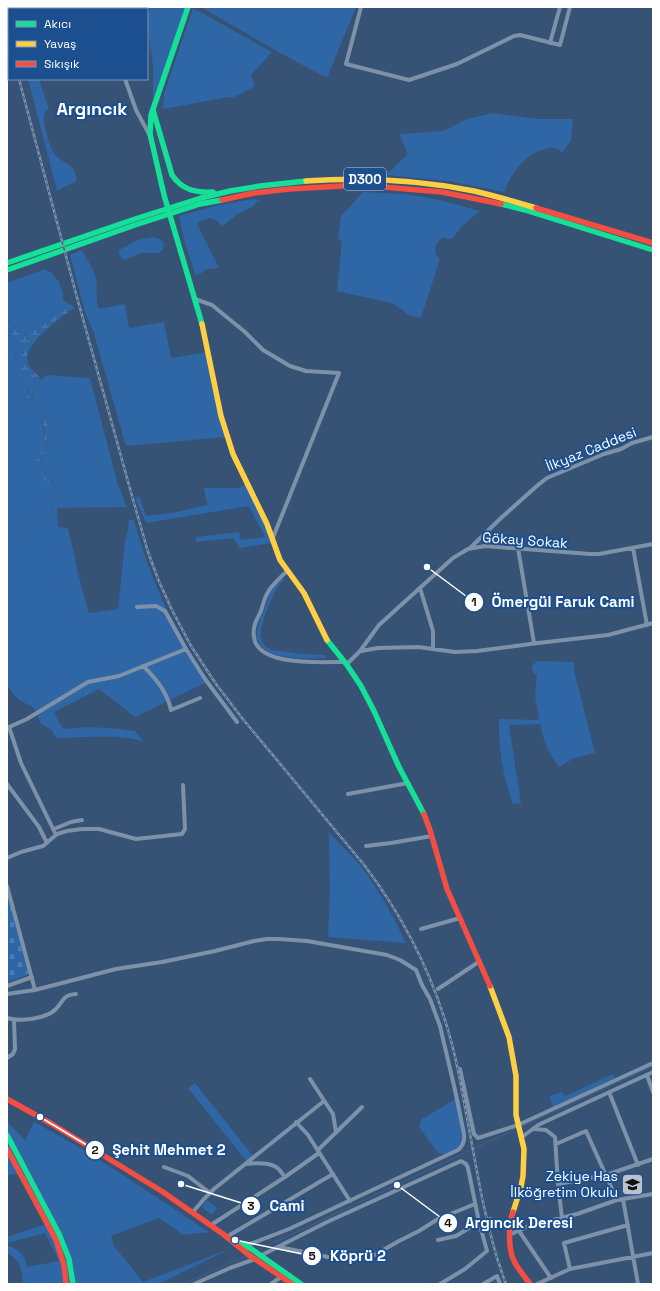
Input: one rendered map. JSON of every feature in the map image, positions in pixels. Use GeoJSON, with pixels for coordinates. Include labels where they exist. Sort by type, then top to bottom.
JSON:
{"type":"FeatureCollection","features":[{"type":"Feature","properties":{"kind":"main road"},"geometry":{"type":"LineString","coordinates":[[188,7],[153,110],[150,124],[150,134],[164,195],[204,334],[226,435],[265,520],[278,557],[304,593],[328,642],[346,663],[370,702],[424,814],[432,836],[444,881],[496,1000],[513,1053],[516,1076],[516,1115],[522,1135],[524,1154],[523,1176],[520,1192],[513,1210],[509,1236],[514,1262],[530,1284]]}},
{"type":"Feature","properties":{"kind":"main road"},"geometry":{"type":"LineString","coordinates":[[153,110],[172,175],[175,180],[185,188],[197,193],[229,191]]}},
{"type":"Feature","properties":{"kind":"main road","name":"D300"},"geometry":{"type":"LineString","coordinates":[[7,270],[46,253],[192,201],[229,191],[290,182],[360,179],[442,186],[475,192],[526,205],[653,244]]}},
{"type":"Feature","properties":{"kind":"main road","name":"D300"},"geometry":{"type":"LineString","coordinates":[[78,242],[200,204],[231,197],[289,189],[360,185],[442,192],[474,198],[525,210],[653,250]]}},
{"type":"Feature","properties":{"kind":"main road","name":"D300"},"geometry":{"type":"LineString","coordinates":[[7,262],[46,253]]}},
{"type":"Feature","properties":{"kind":"main road"},"geometry":{"type":"LineString","coordinates":[[7,1098],[117,1162],[258,1257],[302,1284]]}},
{"type":"Feature","properties":{"kind":"main road"},"geometry":{"type":"LineString","coordinates":[[7,1135],[59,1234],[69,1259],[73,1284]]}},
{"type":"Feature","properties":{"kind":"main road"},"geometry":{"type":"LineString","coordinates":[[7,1149],[56,1240],[64,1265],[66,1284]]}},
{"type":"Feature","properties":{"kind":"main road"},"geometry":{"type":"LineString","coordinates":[[226,1235],[245,1246],[281,1277],[292,1284]]}},
{"type":"Feature","properties":{"kind":"street"},"geometry":{"type":"LineString","coordinates":[[361,7],[346,64],[409,80],[457,64],[514,36],[520,35],[560,45],[570,7]]}},
{"type":"Feature","properties":{"kind":"street"},"geometry":{"type":"LineString","coordinates":[[550,43],[560,7]]}},
{"type":"Feature","properties":{"kind":"street"},"geometry":{"type":"LineString","coordinates":[[125,80],[136,110],[150,134]]}},
{"type":"Feature","properties":{"kind":"street"},"geometry":{"type":"LineString","coordinates":[[195,299],[212,305],[245,332],[263,350],[290,366],[306,371],[338,373],[272,540]]}},
{"type":"Feature","properties":{"kind":"street","name":"İlkyaz Caddesi"},"geometry":{"type":"LineString","coordinates":[[468,549],[507,512],[547,478],[604,454],[621,449],[632,443],[653,437]]}},
{"type":"Feature","properties":{"kind":"street","name":"Gökay Sokak"},"geometry":{"type":"LineString","coordinates":[[346,663],[360,651],[379,625],[453,558],[468,549],[485,546],[567,553],[599,554],[653,544]]}},
{"type":"Feature","properties":{"kind":"street"},"geometry":{"type":"LineString","coordinates":[[518,548],[534,644]]}},
{"type":"Feature","properties":{"kind":"street"},"geometry":{"type":"LineString","coordinates":[[633,548],[647,624]]}},
{"type":"Feature","properties":{"kind":"street"},"geometry":{"type":"LineString","coordinates":[[287,571],[271,587],[266,595],[254,625],[254,637],[256,643],[270,656],[299,662],[346,663]]}},
{"type":"Feature","properties":{"kind":"street"},"geometry":{"type":"LineString","coordinates":[[420,588],[433,631],[433,649]]}},
{"type":"Feature","properties":{"kind":"street"},"geometry":{"type":"LineString","coordinates":[[137,608],[156,606],[166,611],[186,649],[205,679],[237,722]]}},
{"type":"Feature","properties":{"kind":"street"},"geometry":{"type":"LineString","coordinates":[[360,651],[383,647],[418,647],[455,652],[470,652],[608,635],[653,623]]}},
{"type":"Feature","properties":{"kind":"street"},"geometry":{"type":"LineString","coordinates":[[56,835],[21,763],[8,727],[27,719],[88,682],[119,676],[186,649]]}},
{"type":"Feature","properties":{"kind":"street"},"geometry":{"type":"LineString","coordinates":[[143,666],[163,688],[171,710],[200,698]]}},
{"type":"Feature","properties":{"kind":"street"},"geometry":{"type":"LineString","coordinates":[[348,794],[408,783]]}},
{"type":"Feature","properties":{"kind":"street"},"geometry":{"type":"LineString","coordinates":[[7,784],[39,827],[47,843]]}},
{"type":"Feature","properties":{"kind":"street"},"geometry":{"type":"LineString","coordinates":[[7,858],[42,846],[63,831],[82,829],[103,830],[136,839],[182,834],[185,829],[183,785]]}},
{"type":"Feature","properties":{"kind":"street"},"geometry":{"type":"LineString","coordinates":[[54,829],[71,822],[82,820]]}},
{"type":"Feature","properties":{"kind":"street"},"geometry":{"type":"LineString","coordinates":[[366,846],[432,836]]}},
{"type":"Feature","properties":{"kind":"street"},"geometry":{"type":"LineString","coordinates":[[7,886],[35,990]]}},
{"type":"Feature","properties":{"kind":"street"},"geometry":{"type":"LineString","coordinates":[[421,930],[460,918]]}},
{"type":"Feature","properties":{"kind":"street"},"geometry":{"type":"LineString","coordinates":[[7,994],[35,990],[116,969],[215,951],[254,941],[273,939],[307,941],[387,955],[411,966],[418,972],[422,985],[430,998],[440,1026],[455,1090],[464,1134],[464,1142],[458,1150],[279,1234],[245,1246]]}},
{"type":"Feature","properties":{"kind":"street"},"geometry":{"type":"LineString","coordinates":[[438,989],[480,961]]}},
{"type":"Feature","properties":{"kind":"street"},"geometry":{"type":"LineString","coordinates":[[7,986],[32,977]]}},
{"type":"Feature","properties":{"kind":"street"},"geometry":{"type":"LineString","coordinates":[[7,1018],[19,1021],[48,1015],[68,995],[76,994]]}},
{"type":"Feature","properties":{"kind":"street"},"geometry":{"type":"LineString","coordinates":[[7,1058],[13,1054],[15,1049],[14,1020]]}},
{"type":"Feature","properties":{"kind":"street"},"geometry":{"type":"LineString","coordinates":[[460,1069],[474,1134],[476,1137],[481,1137],[519,1125],[653,1063]]}},
{"type":"Feature","properties":{"kind":"street"},"geometry":{"type":"LineString","coordinates":[[522,1135],[538,1125],[653,1072]]}},
{"type":"Feature","properties":{"kind":"street"},"geometry":{"type":"LineString","coordinates":[[647,1075],[653,1092]]}},
{"type":"Feature","properties":{"kind":"street"},"geometry":{"type":"LineString","coordinates":[[310,1079],[333,1114],[336,1132]]}},
{"type":"Feature","properties":{"kind":"street"},"geometry":{"type":"LineString","coordinates":[[609,1092],[638,1165]]}},
{"type":"Feature","properties":{"kind":"street"},"geometry":{"type":"LineString","coordinates":[[193,1212],[210,1193],[296,1122],[324,1101]]}},
{"type":"Feature","properties":{"kind":"street"},"geometry":{"type":"LineString","coordinates":[[211,1225],[285,1177],[318,1151],[362,1106]]}},
{"type":"Feature","properties":{"kind":"street"},"geometry":{"type":"LineString","coordinates":[[296,1122],[308,1136],[350,1200]]}},
{"type":"Feature","properties":{"kind":"street"},"geometry":{"type":"LineString","coordinates":[[532,1129],[542,1129],[555,1137],[562,1218]]}},
{"type":"Feature","properties":{"kind":"street"},"geometry":{"type":"LineString","coordinates":[[556,1144],[586,1131],[616,1200]]}},
{"type":"Feature","properties":{"kind":"street"},"geometry":{"type":"LineString","coordinates":[[558,1184],[606,1174],[652,1160],[653,1165]]}},
{"type":"Feature","properties":{"kind":"street"},"geometry":{"type":"LineString","coordinates":[[194,1284],[258,1257],[327,1222],[460,1161],[467,1166],[479,1222],[488,1251],[465,1270],[440,1284]]}},
{"type":"Feature","properties":{"kind":"street"},"geometry":{"type":"LineString","coordinates":[[246,1164],[261,1164],[277,1167],[285,1177]]}},
{"type":"Feature","properties":{"kind":"street"},"geometry":{"type":"LineString","coordinates":[[164,1167],[188,1176],[210,1193]]}},
{"type":"Feature","properties":{"kind":"street"},"geometry":{"type":"LineString","coordinates":[[226,1235],[333,1174]]}},
{"type":"Feature","properties":{"kind":"street"},"geometry":{"type":"LineString","coordinates":[[509,1236],[529,1226],[577,1214],[616,1200],[653,1195]]}},
{"type":"Feature","properties":{"kind":"street"},"geometry":{"type":"LineString","coordinates":[[623,1199],[638,1284]]}},
{"type":"Feature","properties":{"kind":"street"},"geometry":{"type":"LineString","coordinates":[[279,1247],[328,1257],[369,1258],[438,1219],[475,1204]]}},
{"type":"Feature","properties":{"kind":"street"},"geometry":{"type":"LineString","coordinates":[[490,1219],[510,1227]]}},
{"type":"Feature","properties":{"kind":"street"},"geometry":{"type":"LineString","coordinates":[[438,1240],[456,1236],[479,1222]]}},
{"type":"Feature","properties":{"kind":"street"},"geometry":{"type":"LineString","coordinates":[[570,1270],[564,1243],[628,1225]]}},
{"type":"Feature","properties":{"kind":"street"},"geometry":{"type":"LineString","coordinates":[[519,1231],[551,1278]]}},
{"type":"Feature","properties":{"kind":"street"},"geometry":{"type":"LineString","coordinates":[[538,1284],[570,1270],[653,1253]]}},
{"type":"Feature","properties":{"kind":"street"},"geometry":{"type":"LineString","coordinates":[[483,1284],[497,1276],[500,1284]]}},
{"type":"Feature","properties":{"kind":"street"},"geometry":{"type":"LineString","coordinates":[[271,1284],[281,1277]]}},
{"type":"Feature","properties":{"kind":"green space"},"geometry":{"type":"Polygon","coordinates":[[[150,7],[186,7],[153,100],[153,66],[148,30],[150,7]]]}},
{"type":"Feature","properties":{"kind":"green space"},"geometry":{"type":"Polygon","coordinates":[[[201,7],[356,7],[327,78],[201,7]]]}},
{"type":"Feature","properties":{"kind":"green space"},"geometry":{"type":"Polygon","coordinates":[[[193,8],[272,52],[251,75],[255,86],[254,87],[232,98],[228,97],[163,109],[164,94],[193,8]]]}},
{"type":"Feature","properties":{"kind":"green space"},"geometry":{"type":"Polygon","coordinates":[[[28,80],[39,80],[49,109],[45,113],[44,120],[52,150],[57,157],[74,170],[76,175],[77,181],[57,191],[28,80]]]}},
{"type":"Feature","properties":{"kind":"green space"},"geometry":{"type":"Polygon","coordinates":[[[493,113],[538,119],[573,119],[571,140],[562,153],[557,148],[549,148],[541,150],[527,158],[511,177],[504,192],[448,181],[386,175],[408,154],[399,134],[443,131],[467,119],[493,113]]]}},
{"type":"Feature","properties":{"kind":"green space"},"geometry":{"type":"Polygon","coordinates":[[[363,192],[406,194],[440,200],[480,211],[462,226],[452,239],[443,238],[436,245],[435,251],[440,259],[421,318],[410,316],[391,303],[337,291],[342,240],[338,240],[341,216],[363,192]]]}},
{"type":"Feature","properties":{"kind":"green space"},"geometry":{"type":"Polygon","coordinates":[[[253,199],[262,201],[257,202],[252,207],[236,215],[222,227],[211,218],[197,224],[219,268],[208,269],[196,276],[185,243],[179,216],[219,205],[253,199]]]}},
{"type":"Feature","properties":{"kind":"green space"},"geometry":{"type":"Polygon","coordinates":[[[153,237],[161,239],[164,244],[163,249],[159,253],[141,253],[125,260],[120,256],[119,250],[140,239],[153,237]]]}},
{"type":"Feature","properties":{"kind":"green space"},"geometry":{"type":"Polygon","coordinates":[[[82,250],[95,275],[99,309],[125,304],[129,328],[164,322],[171,358],[207,352],[226,437],[126,446],[94,334],[85,312],[70,255],[82,250]]]}},
{"type":"Feature","properties":{"kind":"green space"},"geometry":{"type":"Polygon","coordinates":[[[45,269],[52,273],[59,282],[63,293],[63,304],[60,310],[26,333],[8,322],[7,323],[7,283],[45,269]]]}},
{"type":"Feature","properties":{"kind":"green space"},"geometry":{"type":"Polygon","coordinates":[[[63,300],[75,308],[54,323],[38,338],[32,345],[27,359],[31,367],[41,379],[33,391],[32,404],[42,412],[48,423],[49,437],[41,462],[41,468],[53,482],[52,484],[41,475],[37,467],[36,462],[38,453],[44,442],[44,426],[41,419],[31,410],[28,405],[28,381],[15,354],[19,346],[18,340],[7,328],[7,323],[12,322],[26,333],[60,310],[63,300]]]}},
{"type":"Feature","properties":{"kind":"green space"},"geometry":{"type":"Polygon","coordinates":[[[7,328],[18,340],[19,346],[15,355],[28,378],[29,385],[27,399],[29,405],[32,411],[40,417],[43,424],[44,440],[37,463],[51,484],[53,482],[41,468],[41,462],[49,437],[42,412],[32,404],[34,391],[37,384],[47,375],[90,378],[118,485],[127,507],[57,508],[58,527],[68,528],[89,613],[118,609],[125,542],[129,520],[134,520],[141,545],[165,606],[207,682],[135,717],[99,689],[54,712],[63,729],[99,727],[135,731],[144,742],[133,739],[111,737],[56,738],[52,730],[40,722],[34,708],[19,700],[7,686],[7,328]]]}},
{"type":"Feature","properties":{"kind":"green space"},"geometry":{"type":"Polygon","coordinates":[[[247,483],[273,543],[239,548],[234,538],[196,542],[196,537],[239,532],[241,540],[265,537],[249,506],[146,523],[135,498],[139,496],[146,516],[172,513],[207,505],[204,488],[239,488],[247,483]]]}},
{"type":"Feature","properties":{"kind":"green space"},"geometry":{"type":"Polygon","coordinates":[[[282,577],[284,580],[272,598],[262,624],[261,637],[263,644],[273,650],[302,654],[325,655],[326,658],[308,659],[276,655],[267,651],[261,646],[257,638],[258,626],[270,593],[282,577]]]}},
{"type":"Feature","properties":{"kind":"green space"},"geometry":{"type":"Polygon","coordinates":[[[538,661],[574,662],[574,671],[595,753],[574,758],[559,767],[547,747],[540,724],[509,725],[521,803],[513,804],[506,783],[502,762],[499,741],[499,719],[539,720],[535,695],[537,675],[532,670],[534,664],[538,661]]]}},
{"type":"Feature","properties":{"kind":"green space"},"geometry":{"type":"Polygon","coordinates":[[[329,833],[356,860],[373,883],[406,943],[328,937],[330,891],[329,833]]]}},
{"type":"Feature","properties":{"kind":"green space"},"geometry":{"type":"Polygon","coordinates":[[[7,893],[28,972],[27,975],[7,982],[7,893]]]}},
{"type":"Feature","properties":{"kind":"green space"},"geometry":{"type":"Polygon","coordinates":[[[613,1074],[615,1078],[553,1107],[549,1096],[562,1092],[565,1096],[613,1074]]]}},
{"type":"Feature","properties":{"kind":"green space"},"geometry":{"type":"Polygon","coordinates":[[[195,1083],[253,1156],[247,1162],[188,1088],[195,1083]]]}},
{"type":"Feature","properties":{"kind":"green space"},"geometry":{"type":"Polygon","coordinates":[[[459,1097],[466,1136],[465,1143],[449,1153],[438,1153],[419,1127],[422,1119],[459,1097]]]}},
{"type":"Feature","properties":{"kind":"green space"},"geometry":{"type":"Polygon","coordinates":[[[7,1122],[25,1140],[34,1122],[57,1134],[209,1232],[183,1235],[159,1218],[111,1236],[114,1246],[143,1282],[232,1248],[159,1284],[23,1284],[20,1266],[16,1259],[7,1253],[7,1245],[15,1248],[21,1253],[25,1259],[27,1267],[59,1261],[45,1233],[7,1243],[7,1237],[46,1224],[17,1174],[7,1175],[7,1122]]]}},
{"type":"Feature","properties":{"kind":"green space"},"geometry":{"type":"Polygon","coordinates":[[[207,1200],[217,1208],[212,1215],[202,1207],[207,1200]]]}},
{"type":"Feature","properties":{"kind":"waterway"},"geometry":{"type":"LineString","coordinates":[[7,543],[18,536],[21,523],[26,516],[38,516],[52,512],[54,492],[53,481],[43,471],[41,466],[49,433],[47,422],[44,416],[32,404],[36,378],[21,356],[27,338],[16,326]]}},
{"type":"Feature","properties":{"kind":"waterway"},"geometry":{"type":"LineString","coordinates":[[521,1127],[653,1066]]}},
{"type":"Feature","properties":{"kind":"waterway"},"geometry":{"type":"LineString","coordinates":[[258,1250],[518,1128]]}},
{"type":"Feature","properties":{"kind":"waterway"},"geometry":{"type":"LineString","coordinates":[[183,1284],[246,1256]]}},
{"type":"Feature","properties":{"kind":"tunnel"},"geometry":{"type":"LineString","coordinates":[[479,1222],[490,1219]]}},
{"type":"Feature","properties":{"kind":"railway"},"geometry":{"type":"LineString","coordinates":[[19,80],[132,496],[148,552],[158,579],[191,646],[216,684],[242,718],[365,866],[382,889],[397,914],[424,965],[435,992],[453,1047],[481,1193],[495,1253],[506,1284]]}},
{"type":"Feature","properties":{"kind":"traffic: fast"},"geometry":{"type":"LineString","coordinates":[[188,7],[151,115],[150,134],[164,195],[202,324]]}},
{"type":"Feature","properties":{"kind":"traffic: fast"},"geometry":{"type":"LineString","coordinates":[[153,110],[172,175],[180,184],[190,190],[213,192]]}},
{"type":"Feature","properties":{"kind":"traffic: fast"},"geometry":{"type":"LineString","coordinates":[[7,263],[201,198],[260,186],[306,181]]}},
{"type":"Feature","properties":{"kind":"traffic: fast"},"geometry":{"type":"LineString","coordinates":[[7,270],[135,225],[200,204],[222,200]]}},
{"type":"Feature","properties":{"kind":"traffic: fast"},"geometry":{"type":"LineString","coordinates":[[501,204],[525,210],[653,250]]}},
{"type":"Feature","properties":{"kind":"traffic: fast"},"geometry":{"type":"LineString","coordinates":[[327,640],[347,665],[361,686],[399,767],[424,814]]}},
{"type":"Feature","properties":{"kind":"traffic: fast"},"geometry":{"type":"LineString","coordinates":[[7,1135],[59,1234],[69,1259],[73,1284]]}},
{"type":"Feature","properties":{"kind":"traffic: fast"},"geometry":{"type":"LineString","coordinates":[[236,1241],[250,1248],[301,1284]]}},
{"type":"Feature","properties":{"kind":"traffic: slow"},"geometry":{"type":"LineString","coordinates":[[306,181],[348,179],[390,180],[432,184],[474,191],[536,208]]}},
{"type":"Feature","properties":{"kind":"traffic: slow"},"geometry":{"type":"LineString","coordinates":[[202,324],[221,416],[233,454],[267,524],[280,560],[304,593],[327,640]]}},
{"type":"Feature","properties":{"kind":"traffic: slow"},"geometry":{"type":"LineString","coordinates":[[490,986],[509,1037],[516,1076],[516,1115],[524,1149],[523,1176],[513,1212]]}},
{"type":"Feature","properties":{"kind":"traffic: jam"},"geometry":{"type":"LineString","coordinates":[[222,200],[254,193],[289,189],[360,185],[442,192],[501,204]]}},
{"type":"Feature","properties":{"kind":"traffic: jam"},"geometry":{"type":"LineString","coordinates":[[536,208],[653,243]]}},
{"type":"Feature","properties":{"kind":"traffic: jam"},"geometry":{"type":"LineString","coordinates":[[424,814],[447,889],[490,986]]}},
{"type":"Feature","properties":{"kind":"traffic: jam"},"geometry":{"type":"LineString","coordinates":[[7,1099],[52,1124],[163,1192],[223,1234],[249,1255],[292,1284]]}},
{"type":"Feature","properties":{"kind":"traffic: jam"},"geometry":{"type":"LineString","coordinates":[[7,1149],[56,1240],[64,1265],[66,1284]]}},
{"type":"Feature","properties":{"kind":"traffic: jam"},"geometry":{"type":"LineString","coordinates":[[513,1212],[510,1231],[511,1252],[515,1263],[530,1284]]}},
{"type":"Feature","properties":{"kind":"place","name":"Ömergül Faruk Cami"},"geometry":{"type":"Point","coordinates":[427,567]}},
{"type":"Feature","properties":{"kind":"place","name":"Şehit Mehmet 2"},"geometry":{"type":"Point","coordinates":[40,1117]}},
{"type":"Feature","properties":{"kind":"place","name":"Cami"},"geometry":{"type":"Point","coordinates":[181,1184]}},
{"type":"Feature","properties":{"kind":"place","name":"Zekiye Has İlköğretim Okulu"},"geometry":{"type":"Point","coordinates":[633,1184]}},
{"type":"Feature","properties":{"kind":"place","name":"Argıncık Deresi"},"geometry":{"type":"Point","coordinates":[397,1185]}},
{"type":"Feature","properties":{"kind":"place","name":"Köprü 2"},"geometry":{"type":"Point","coordinates":[235,1240]}},
{"type":"Feature","properties":{"kind":"district","name":"Argıncık"},"geometry":{"type":"Point","coordinates":[92,108]}}]}
